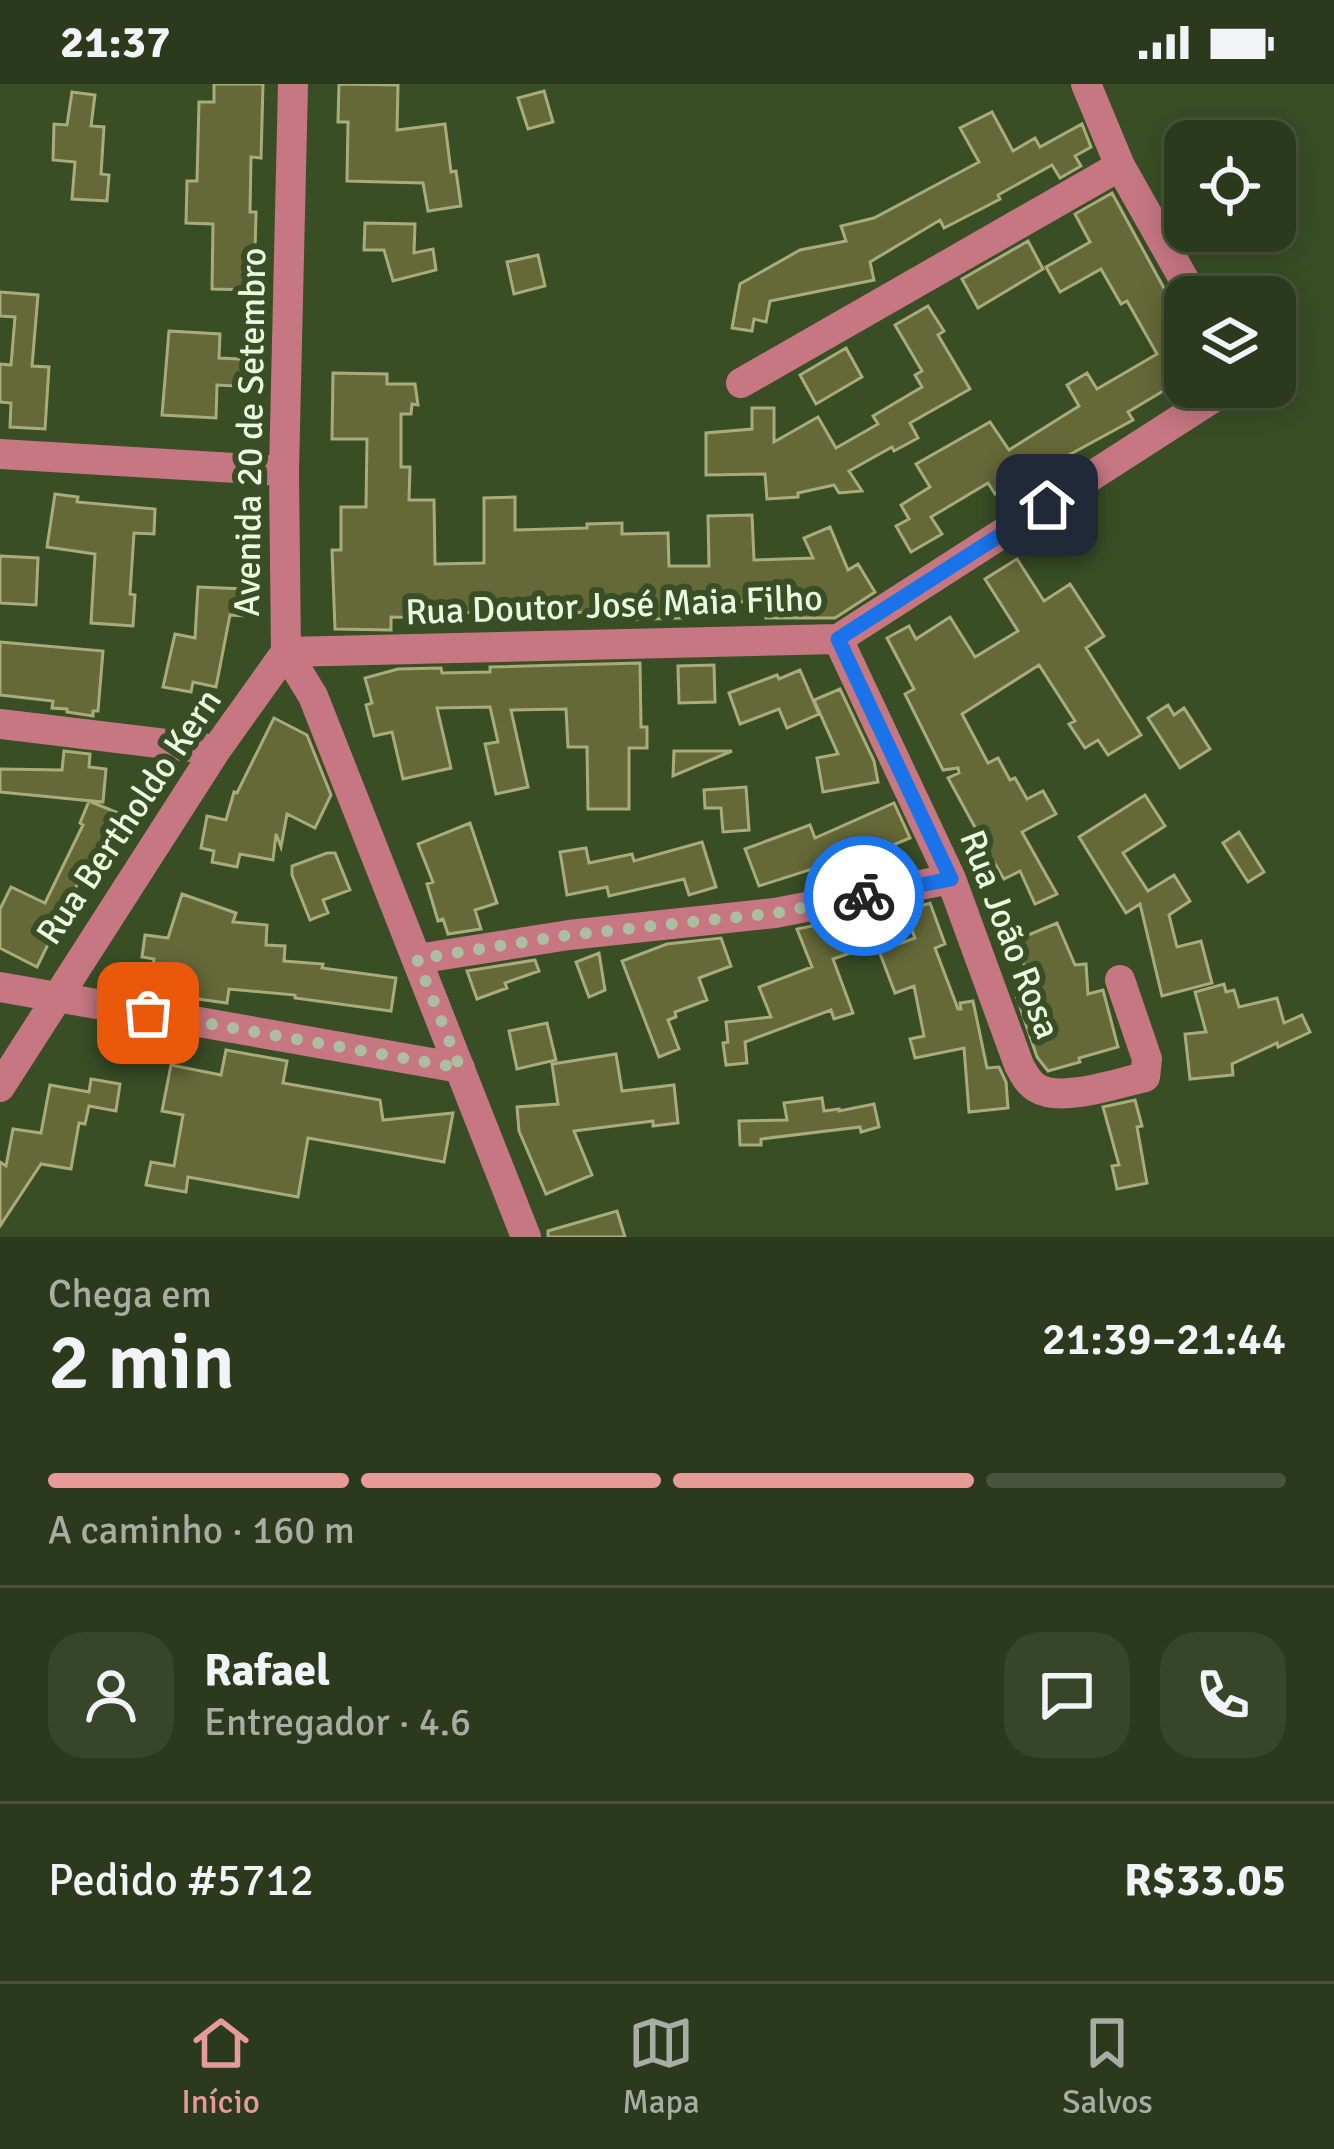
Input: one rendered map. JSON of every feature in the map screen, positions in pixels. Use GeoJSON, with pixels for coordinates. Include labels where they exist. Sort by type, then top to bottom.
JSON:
{"type":"FeatureCollection","features":[{"type":"Feature","properties":{"kind":"street","name":"Avenida 20 de Setembro"},"geometry":{"type":"LineString","coordinates":[[293,84],[284,471],[286,652],[313,696],[526,1237]]}},
{"type":"Feature","properties":{"kind":"street"},"geometry":{"type":"LineString","coordinates":[[1086,84],[1120,166],[1182,276]]}},
{"type":"Feature","properties":{"kind":"street"},"geometry":{"type":"LineString","coordinates":[[741,383],[1120,166]]}},
{"type":"Feature","properties":{"kind":"street","name":"Rua Doutor José Maia Filho"},"geometry":{"type":"LineString","coordinates":[[286,652],[838,639],[1197,408]]}},
{"type":"Feature","properties":{"kind":"street"},"geometry":{"type":"LineString","coordinates":[[0,454],[284,471]]}},
{"type":"Feature","properties":{"kind":"street","name":"Rua João Rosa"},"geometry":{"type":"LineString","coordinates":[[838,639],[951,879],[1018,1065],[1031,1085],[1048,1094],[1072,1093],[1145,1077],[1147,1059],[1120,980]]}},
{"type":"Feature","properties":{"kind":"street","name":"Rua Bertholdo Kern"},"geometry":{"type":"LineString","coordinates":[[0,1087],[217,750],[286,652]]}},
{"type":"Feature","properties":{"kind":"street"},"geometry":{"type":"LineString","coordinates":[[0,724],[217,750]]}},
{"type":"Feature","properties":{"kind":"street"},"geometry":{"type":"LineString","coordinates":[[417,959],[569,935],[776,913],[951,879]]}},
{"type":"Feature","properties":{"kind":"street"},"geometry":{"type":"LineString","coordinates":[[0,987],[460,1068]]}},
{"type":"Feature","properties":{"kind":"building"},"geometry":{"type":"Polygon","coordinates":[[[214,84],[263,84],[261,158],[251,157],[250,212],[256,212],[259,290],[212,289],[213,224],[186,223],[187,181],[197,181],[199,102],[214,102],[214,84]]]}},
{"type":"Feature","properties":{"kind":"building"},"geometry":{"type":"Polygon","coordinates":[[[339,84],[398,85],[397,130],[445,124],[461,206],[428,211],[423,183],[347,181],[348,122],[338,122],[339,84]]]}},
{"type":"Feature","properties":{"kind":"building"},"geometry":{"type":"Polygon","coordinates":[[[544,91],[553,122],[528,129],[518,98],[544,91]]]}},
{"type":"Feature","properties":{"kind":"building"},"geometry":{"type":"Polygon","coordinates":[[[72,92],[95,95],[91,126],[104,127],[101,174],[109,175],[107,201],[72,199],[75,162],[53,160],[54,124],[67,125],[72,92]]]}},
{"type":"Feature","properties":{"kind":"building"},"geometry":{"type":"Polygon","coordinates":[[[992,112],[1013,151],[1035,138],[1040,147],[1082,124],[1091,147],[1075,156],[1081,166],[1060,178],[1052,165],[998,195],[1000,199],[944,228],[940,220],[870,262],[874,280],[770,301],[766,322],[754,319],[752,331],[732,328],[740,284],[800,250],[846,241],[841,226],[874,218],[979,162],[960,128],[992,112]]]}},
{"type":"Feature","properties":{"kind":"building"},"geometry":{"type":"Polygon","coordinates":[[[1112,193],[1164,288],[1164,391],[1128,412],[1133,420],[1032,480],[1029,474],[995,494],[988,483],[931,517],[942,534],[911,552],[896,526],[909,519],[901,505],[930,487],[916,464],[990,422],[1009,450],[1079,406],[1067,385],[1087,373],[1097,389],[1157,354],[1127,301],[1121,304],[1101,269],[1060,292],[1046,267],[1090,242],[1075,214],[1112,193]]]}},
{"type":"Feature","properties":{"kind":"building"},"geometry":{"type":"Polygon","coordinates":[[[365,223],[415,224],[414,253],[433,249],[436,270],[393,281],[384,250],[364,250],[365,223]]]}},
{"type":"Feature","properties":{"kind":"building"},"geometry":{"type":"Polygon","coordinates":[[[1028,241],[1043,269],[978,308],[962,279],[1028,241]]]}},
{"type":"Feature","properties":{"kind":"building"},"geometry":{"type":"Polygon","coordinates":[[[538,255],[545,286],[514,294],[507,262],[538,255]]]}},
{"type":"Feature","properties":{"kind":"building"},"geometry":{"type":"Polygon","coordinates":[[[0,292],[38,295],[32,366],[49,367],[45,429],[10,427],[11,403],[0,402],[0,364],[11,365],[15,317],[0,316],[0,292]]]}},
{"type":"Feature","properties":{"kind":"building"},"geometry":{"type":"Polygon","coordinates":[[[928,306],[944,331],[938,335],[970,389],[910,423],[918,438],[849,471],[862,491],[839,493],[834,485],[798,493],[798,497],[767,499],[765,474],[706,475],[706,433],[752,429],[752,408],[774,408],[774,442],[818,417],[836,448],[878,424],[873,416],[922,387],[915,375],[922,371],[895,325],[928,306]]]}},
{"type":"Feature","properties":{"kind":"building"},"geometry":{"type":"Polygon","coordinates":[[[169,331],[220,334],[219,358],[259,360],[257,387],[217,385],[216,418],[162,415],[169,331]]]}},
{"type":"Feature","properties":{"kind":"building"},"geometry":{"type":"Polygon","coordinates":[[[846,348],[862,377],[816,404],[800,375],[846,348]]]}},
{"type":"Feature","properties":{"kind":"building"},"geometry":{"type":"Polygon","coordinates":[[[333,373],[387,374],[387,384],[415,384],[418,405],[412,404],[411,414],[401,414],[401,467],[410,467],[409,500],[434,500],[435,564],[484,563],[484,498],[515,497],[515,530],[622,523],[622,534],[668,533],[669,566],[709,566],[708,516],[752,515],[754,560],[813,558],[804,538],[830,527],[848,570],[858,564],[875,592],[835,618],[766,618],[766,601],[709,603],[710,617],[623,620],[623,611],[535,614],[535,602],[481,603],[481,612],[391,617],[391,630],[335,629],[332,550],[341,550],[341,507],[366,507],[367,439],[332,439],[333,373]]]}},
{"type":"Feature","properties":{"kind":"building"},"geometry":{"type":"Polygon","coordinates":[[[55,494],[78,497],[77,502],[155,509],[154,534],[134,533],[133,626],[91,623],[95,554],[47,547],[55,494]]]}},
{"type":"Feature","properties":{"kind":"building"},"geometry":{"type":"Polygon","coordinates":[[[0,556],[38,558],[36,605],[0,603],[0,556]]]}},
{"type":"Feature","properties":{"kind":"building"},"geometry":{"type":"Polygon","coordinates":[[[1017,559],[1044,601],[1070,584],[1104,636],[1086,648],[1141,735],[1108,755],[1098,740],[1085,748],[1069,724],[1075,721],[1039,665],[962,714],[988,763],[998,758],[1027,799],[1043,791],[1056,814],[1022,832],[1057,894],[1035,904],[1020,871],[1004,879],[994,862],[984,867],[967,836],[977,831],[948,778],[959,773],[958,768],[943,770],[905,694],[914,689],[887,638],[909,626],[916,639],[950,617],[975,657],[1018,631],[985,579],[1017,559]]]}},
{"type":"Feature","properties":{"kind":"building"},"geometry":{"type":"Polygon","coordinates":[[[198,587],[245,589],[244,616],[230,615],[216,687],[193,682],[191,692],[163,687],[175,634],[195,638],[198,587]]]}},
{"type":"Feature","properties":{"kind":"building"},"geometry":{"type":"Polygon","coordinates":[[[0,642],[103,651],[98,711],[93,716],[67,712],[52,708],[53,701],[0,695],[0,642]]]}},
{"type":"Feature","properties":{"kind":"building"},"geometry":{"type":"Polygon","coordinates":[[[640,663],[641,727],[647,727],[647,748],[629,748],[629,809],[588,809],[587,747],[568,747],[566,709],[511,710],[528,787],[496,794],[485,744],[498,742],[490,707],[437,708],[451,768],[403,779],[392,732],[374,736],[366,705],[372,703],[365,678],[398,669],[490,672],[490,667],[640,663]]]}},
{"type":"Feature","properties":{"kind":"building"},"geometry":{"type":"Polygon","coordinates":[[[714,665],[715,702],[679,703],[678,666],[714,665]]]}},
{"type":"Feature","properties":{"kind":"building"},"geometry":{"type":"Polygon","coordinates":[[[800,670],[819,714],[787,728],[779,709],[740,724],[729,693],[800,670]]]}},
{"type":"Feature","properties":{"kind":"building"},"geometry":{"type":"Polygon","coordinates":[[[840,689],[874,761],[878,782],[823,792],[817,758],[838,754],[814,700],[840,689]]]}},
{"type":"Feature","properties":{"kind":"building"},"geometry":{"type":"Polygon","coordinates":[[[1168,705],[1174,715],[1184,708],[1210,749],[1180,768],[1148,718],[1168,705]]]}},
{"type":"Feature","properties":{"kind":"building"},"geometry":{"type":"Polygon","coordinates":[[[274,718],[307,735],[331,795],[315,828],[287,814],[281,847],[276,834],[273,860],[240,854],[237,867],[212,862],[214,851],[201,848],[207,816],[226,820],[234,792],[274,718]]]}},
{"type":"Feature","properties":{"kind":"building"},"geometry":{"type":"Polygon","coordinates":[[[64,751],[90,754],[89,767],[106,769],[103,802],[0,792],[0,769],[62,770],[64,751]]]}},
{"type":"Feature","properties":{"kind":"building"},"geometry":{"type":"Polygon","coordinates":[[[674,751],[732,751],[673,776],[674,751]]]}},
{"type":"Feature","properties":{"kind":"building"},"geometry":{"type":"Polygon","coordinates":[[[746,787],[749,830],[723,832],[721,808],[705,808],[704,790],[746,787]]]}},
{"type":"Feature","properties":{"kind":"building"},"geometry":{"type":"Polygon","coordinates":[[[1145,795],[1165,826],[1123,853],[1148,891],[1174,875],[1190,901],[1169,915],[1177,947],[1201,941],[1212,983],[1162,996],[1140,904],[1126,913],[1079,837],[1145,795]]]}},
{"type":"Feature","properties":{"kind":"building"},"geometry":{"type":"Polygon","coordinates":[[[89,801],[123,815],[90,884],[80,879],[37,967],[0,948],[0,909],[11,887],[45,903],[83,825],[89,801]]]}},
{"type":"Feature","properties":{"kind":"building"},"geometry":{"type":"Polygon","coordinates":[[[894,803],[910,838],[874,853],[878,862],[842,879],[834,862],[759,886],[745,849],[810,825],[815,838],[894,803]]]}},
{"type":"Feature","properties":{"kind":"building"},"geometry":{"type":"Polygon","coordinates":[[[470,823],[497,903],[475,910],[481,929],[448,934],[443,919],[438,921],[427,884],[433,882],[418,844],[470,823]]]}},
{"type":"Feature","properties":{"kind":"building"},"geometry":{"type":"Polygon","coordinates":[[[1239,832],[1264,872],[1248,882],[1223,843],[1239,832]]]}},
{"type":"Feature","properties":{"kind":"building"},"geometry":{"type":"Polygon","coordinates":[[[702,842],[716,887],[689,895],[684,879],[609,896],[607,887],[567,895],[560,852],[586,848],[589,863],[632,854],[634,861],[702,842]]]}},
{"type":"Feature","properties":{"kind":"building"},"geometry":{"type":"Polygon","coordinates":[[[335,853],[350,890],[323,900],[328,913],[310,920],[292,866],[335,853]]]}},
{"type":"Feature","properties":{"kind":"building"},"geometry":{"type":"Polygon","coordinates":[[[182,894],[236,913],[233,922],[267,925],[266,945],[285,946],[284,961],[396,978],[391,1011],[229,989],[227,1003],[183,997],[186,977],[152,971],[154,959],[142,957],[145,935],[168,938],[182,894]]]}},
{"type":"Feature","properties":{"kind":"building"},"geometry":{"type":"Polygon","coordinates":[[[930,903],[945,944],[935,948],[958,1009],[960,1003],[973,1001],[987,1068],[999,1067],[1006,1082],[1008,1108],[969,1112],[964,1048],[915,1058],[910,1039],[924,1036],[914,986],[895,993],[879,951],[915,938],[905,911],[930,903]]]}},
{"type":"Feature","properties":{"kind":"building"},"geometry":{"type":"Polygon","coordinates":[[[841,920],[853,952],[833,959],[853,1013],[834,1019],[831,1010],[745,1042],[747,1063],[726,1065],[726,1022],[771,1017],[759,987],[812,967],[797,929],[841,920]]]}},
{"type":"Feature","properties":{"kind":"building"},"geometry":{"type":"Polygon","coordinates":[[[1057,923],[1075,965],[1086,964],[1088,994],[1103,990],[1118,1047],[1048,1071],[1037,1057],[1017,998],[1036,993],[1014,941],[1057,923]]]}},
{"type":"Feature","properties":{"kind":"building"},"geometry":{"type":"Polygon","coordinates":[[[721,938],[731,966],[699,978],[707,1000],[675,1012],[676,1017],[668,1020],[679,1049],[659,1057],[622,961],[667,944],[721,938]]]}},
{"type":"Feature","properties":{"kind":"building"},"geometry":{"type":"Polygon","coordinates":[[[599,953],[605,990],[589,997],[576,962],[599,953]]]}},
{"type":"Feature","properties":{"kind":"building"},"geometry":{"type":"Polygon","coordinates":[[[535,960],[539,971],[477,999],[467,971],[535,960]]]}},
{"type":"Feature","properties":{"kind":"building"},"geometry":{"type":"Polygon","coordinates":[[[1224,984],[1226,992],[1234,990],[1239,1007],[1277,998],[1284,1023],[1302,1015],[1310,1032],[1232,1064],[1233,1075],[1190,1079],[1185,1034],[1206,1032],[1195,992],[1224,984]]]}},
{"type":"Feature","properties":{"kind":"building"},"geometry":{"type":"Polygon","coordinates":[[[547,1023],[556,1060],[517,1069],[509,1031],[547,1023]]]}},
{"type":"Feature","properties":{"kind":"building"},"geometry":{"type":"Polygon","coordinates":[[[226,1050],[287,1061],[283,1083],[380,1100],[383,1120],[453,1113],[444,1162],[308,1138],[298,1197],[188,1177],[186,1192],[146,1185],[151,1162],[174,1166],[183,1115],[162,1111],[171,1065],[221,1075],[226,1050]]]}},
{"type":"Feature","properties":{"kind":"building"},"geometry":{"type":"Polygon","coordinates":[[[616,1054],[622,1091],[674,1085],[678,1123],[653,1126],[653,1121],[574,1131],[592,1175],[546,1194],[519,1131],[517,1107],[558,1104],[552,1064],[616,1054]]]}},
{"type":"Feature","properties":{"kind":"building"},"geometry":{"type":"Polygon","coordinates":[[[91,1079],[120,1084],[116,1111],[89,1106],[85,1124],[79,1123],[71,1169],[41,1164],[0,1226],[0,1162],[6,1166],[13,1129],[41,1133],[50,1085],[89,1092],[91,1079]]]}},
{"type":"Feature","properties":{"kind":"building"},"geometry":{"type":"Polygon","coordinates":[[[822,1098],[824,1111],[874,1104],[879,1127],[740,1145],[739,1121],[787,1120],[784,1103],[822,1098]]]}},
{"type":"Feature","properties":{"kind":"building"},"geometry":{"type":"Polygon","coordinates":[[[1135,1100],[1147,1183],[1117,1189],[1112,1166],[1119,1165],[1103,1107],[1135,1100]]]}},
{"type":"Feature","properties":{"kind":"building"},"geometry":{"type":"Polygon","coordinates":[[[617,1211],[625,1237],[548,1237],[548,1231],[617,1211]]]}},
{"type":"Feature","properties":{"kind":"way so far"},"geometry":{"type":"LineString","coordinates":[[148,1013],[460,1068],[417,959],[569,935],[776,913],[864,896]]}},
{"type":"Feature","properties":{"kind":"route"},"geometry":{"type":"LineString","coordinates":[[864,896],[951,879],[838,639],[1047,505]]}}]}
